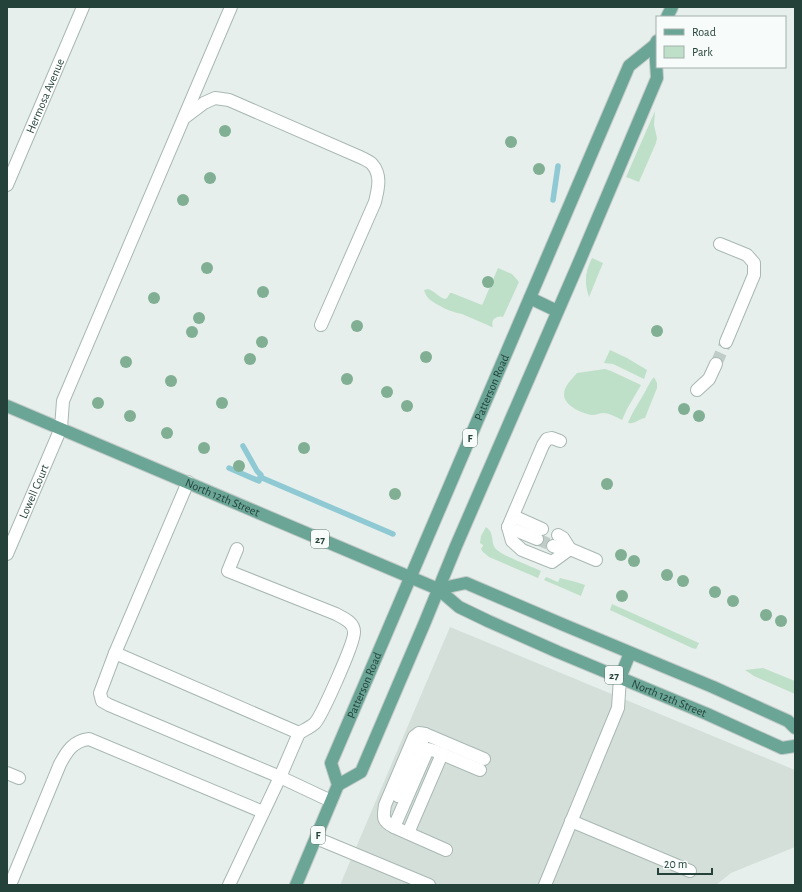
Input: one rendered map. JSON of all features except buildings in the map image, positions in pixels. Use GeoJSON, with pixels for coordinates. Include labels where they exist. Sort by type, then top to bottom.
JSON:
{"type":"FeatureCollection","features":[{"type":"Feature","properties":{"kind":"main road","name":"Patterson Road"},"geometry":{"type":"LineString","coordinates":[[656,43],[629,66],[331,763],[338,785],[361,772],[657,78],[657,68]]}},
{"type":"Feature","properties":{"kind":"main road"},"geometry":{"type":"LineString","coordinates":[[530,298],[558,311]]}},
{"type":"Feature","properties":{"kind":"main road","name":"North 12th Street"},"geometry":{"type":"LineString","coordinates":[[7,406],[438,589],[459,607],[551,649],[707,714],[782,748],[795,746]]}},
{"type":"Feature","properties":{"kind":"main road","name":"27"},"geometry":{"type":"LineString","coordinates":[[438,589],[466,583],[726,693],[788,721],[795,728]]}},
{"type":"Feature","properties":{"kind":"main road"},"geometry":{"type":"LineString","coordinates":[[620,678],[630,653]]}},
{"type":"Feature","properties":{"kind":"main road","name":"F"},"geometry":{"type":"LineString","coordinates":[[296,885],[338,785]]}},
{"type":"Feature","properties":{"kind":"street","name":"Hermosa Avenue"},"geometry":{"type":"LineString","coordinates":[[7,185],[83,7]]}},
{"type":"Feature","properties":{"kind":"street","name":"Lowell Court"},"geometry":{"type":"LineString","coordinates":[[7,554],[61,428],[63,401],[231,7]]}},
{"type":"Feature","properties":{"kind":"street"},"geometry":{"type":"LineString","coordinates":[[183,120],[204,103],[215,98],[229,100],[360,157],[371,164],[377,172],[379,186],[375,202],[321,326]]}},
{"type":"Feature","properties":{"kind":"street"},"geometry":{"type":"LineString","coordinates":[[720,244],[747,255],[754,263],[754,275],[726,342]]}},
{"type":"Feature","properties":{"kind":"street"},"geometry":{"type":"LineString","coordinates":[[697,390],[709,379],[716,364]]}},
{"type":"Feature","properties":{"kind":"street"},"geometry":{"type":"LineString","coordinates":[[560,441],[552,438],[547,439],[542,445],[511,521],[512,541],[522,550],[552,562],[570,549]]}},
{"type":"Feature","properties":{"kind":"street"},"geometry":{"type":"LineString","coordinates":[[188,482],[115,653],[100,693],[102,700],[109,705],[331,800]]}},
{"type":"Feature","properties":{"kind":"street"},"geometry":{"type":"LineString","coordinates":[[511,521],[540,534]]}},
{"type":"Feature","properties":{"kind":"street"},"geometry":{"type":"LineString","coordinates":[[556,541],[559,548],[570,549],[596,560]]}},
{"type":"Feature","properties":{"kind":"street"},"geometry":{"type":"LineString","coordinates":[[229,885],[299,733],[315,723],[324,708],[351,645],[354,632],[350,622],[336,614],[228,571],[237,549]]}},
{"type":"Feature","properties":{"kind":"street"},"geometry":{"type":"LineString","coordinates":[[115,653],[299,733]]}},
{"type":"Feature","properties":{"kind":"street"},"geometry":{"type":"LineString","coordinates":[[545,885],[618,708],[620,678]]}},
{"type":"Feature","properties":{"kind":"street"},"geometry":{"type":"LineString","coordinates":[[397,828],[439,753],[482,764],[425,734],[419,733],[414,737],[385,805],[383,815],[397,828],[446,850]]}},
{"type":"Feature","properties":{"kind":"street"},"geometry":{"type":"LineString","coordinates":[[10,885],[60,764],[68,750],[81,740],[89,739],[263,812]]}},
{"type":"Feature","properties":{"kind":"street"},"geometry":{"type":"LineString","coordinates":[[7,773],[19,778]]}},
{"type":"Feature","properties":{"kind":"street"},"geometry":{"type":"LineString","coordinates":[[571,821],[690,871]]}},
{"type":"Feature","properties":{"kind":"street"},"geometry":{"type":"LineString","coordinates":[[316,838],[429,885]]}},
{"type":"Feature","properties":{"kind":"shaded area"},"geometry":{"type":"Polygon","coordinates":[[[450,627],[795,770],[795,847],[731,873],[716,885],[340,885],[450,627]]]}},
{"type":"Feature","properties":{"kind":"green space"},"geometry":{"type":"Polygon","coordinates":[[[655,111],[654,125],[657,138],[656,143],[639,182],[626,177],[655,111]]]}},
{"type":"Feature","properties":{"kind":"green space"},"geometry":{"type":"Polygon","coordinates":[[[592,258],[603,263],[589,297],[586,287],[586,277],[592,258]]]}},
{"type":"Feature","properties":{"kind":"green space"},"geometry":{"type":"Polygon","coordinates":[[[498,268],[512,274],[519,282],[503,317],[498,317],[493,320],[493,327],[440,306],[426,296],[424,290],[428,289],[445,299],[450,293],[452,293],[482,305],[498,268]]]}},
{"type":"Feature","properties":{"kind":"green space"},"geometry":{"type":"Polygon","coordinates":[[[610,350],[647,370],[644,379],[613,364],[604,363],[610,350]]]}},
{"type":"Feature","properties":{"kind":"green space"},"geometry":{"type":"Polygon","coordinates":[[[605,369],[641,385],[622,420],[607,413],[592,415],[583,413],[570,405],[565,398],[565,388],[577,373],[605,369]]]}},
{"type":"Feature","properties":{"kind":"green space"},"geometry":{"type":"Polygon","coordinates":[[[654,377],[657,383],[657,388],[645,418],[633,423],[628,423],[650,382],[654,377]]]}},
{"type":"Feature","properties":{"kind":"green space"},"geometry":{"type":"Polygon","coordinates":[[[486,527],[491,532],[494,546],[499,552],[541,571],[538,578],[489,557],[483,552],[481,549],[483,545],[480,543],[481,536],[486,527]]]}},
{"type":"Feature","properties":{"kind":"green space"},"geometry":{"type":"Polygon","coordinates":[[[546,577],[558,582],[560,578],[585,585],[581,596],[544,580],[546,577]]]}},
{"type":"Feature","properties":{"kind":"green space"},"geometry":{"type":"Polygon","coordinates":[[[612,604],[699,643],[696,649],[692,648],[610,610],[612,604]]]}},
{"type":"Feature","properties":{"kind":"green space"},"geometry":{"type":"Polygon","coordinates":[[[763,668],[795,681],[795,694],[754,676],[745,670],[763,668]]]}},
{"type":"Feature","properties":{"kind":"waterway"},"geometry":{"type":"LineString","coordinates":[[553,200],[558,166]]}},
{"type":"Feature","properties":{"kind":"waterway"},"geometry":{"type":"LineString","coordinates":[[243,446],[257,471],[261,475],[260,477],[393,534]]}},
{"type":"Feature","properties":{"kind":"waterway"},"geometry":{"type":"LineString","coordinates":[[229,468],[259,481],[260,477]]}},
{"type":"Feature","properties":{"kind":"tunnel"},"geometry":{"type":"LineString","coordinates":[[716,364],[726,342]]}},
{"type":"Feature","properties":{"kind":"tunnel"},"geometry":{"type":"LineString","coordinates":[[537,539],[553,546]]}}]}
